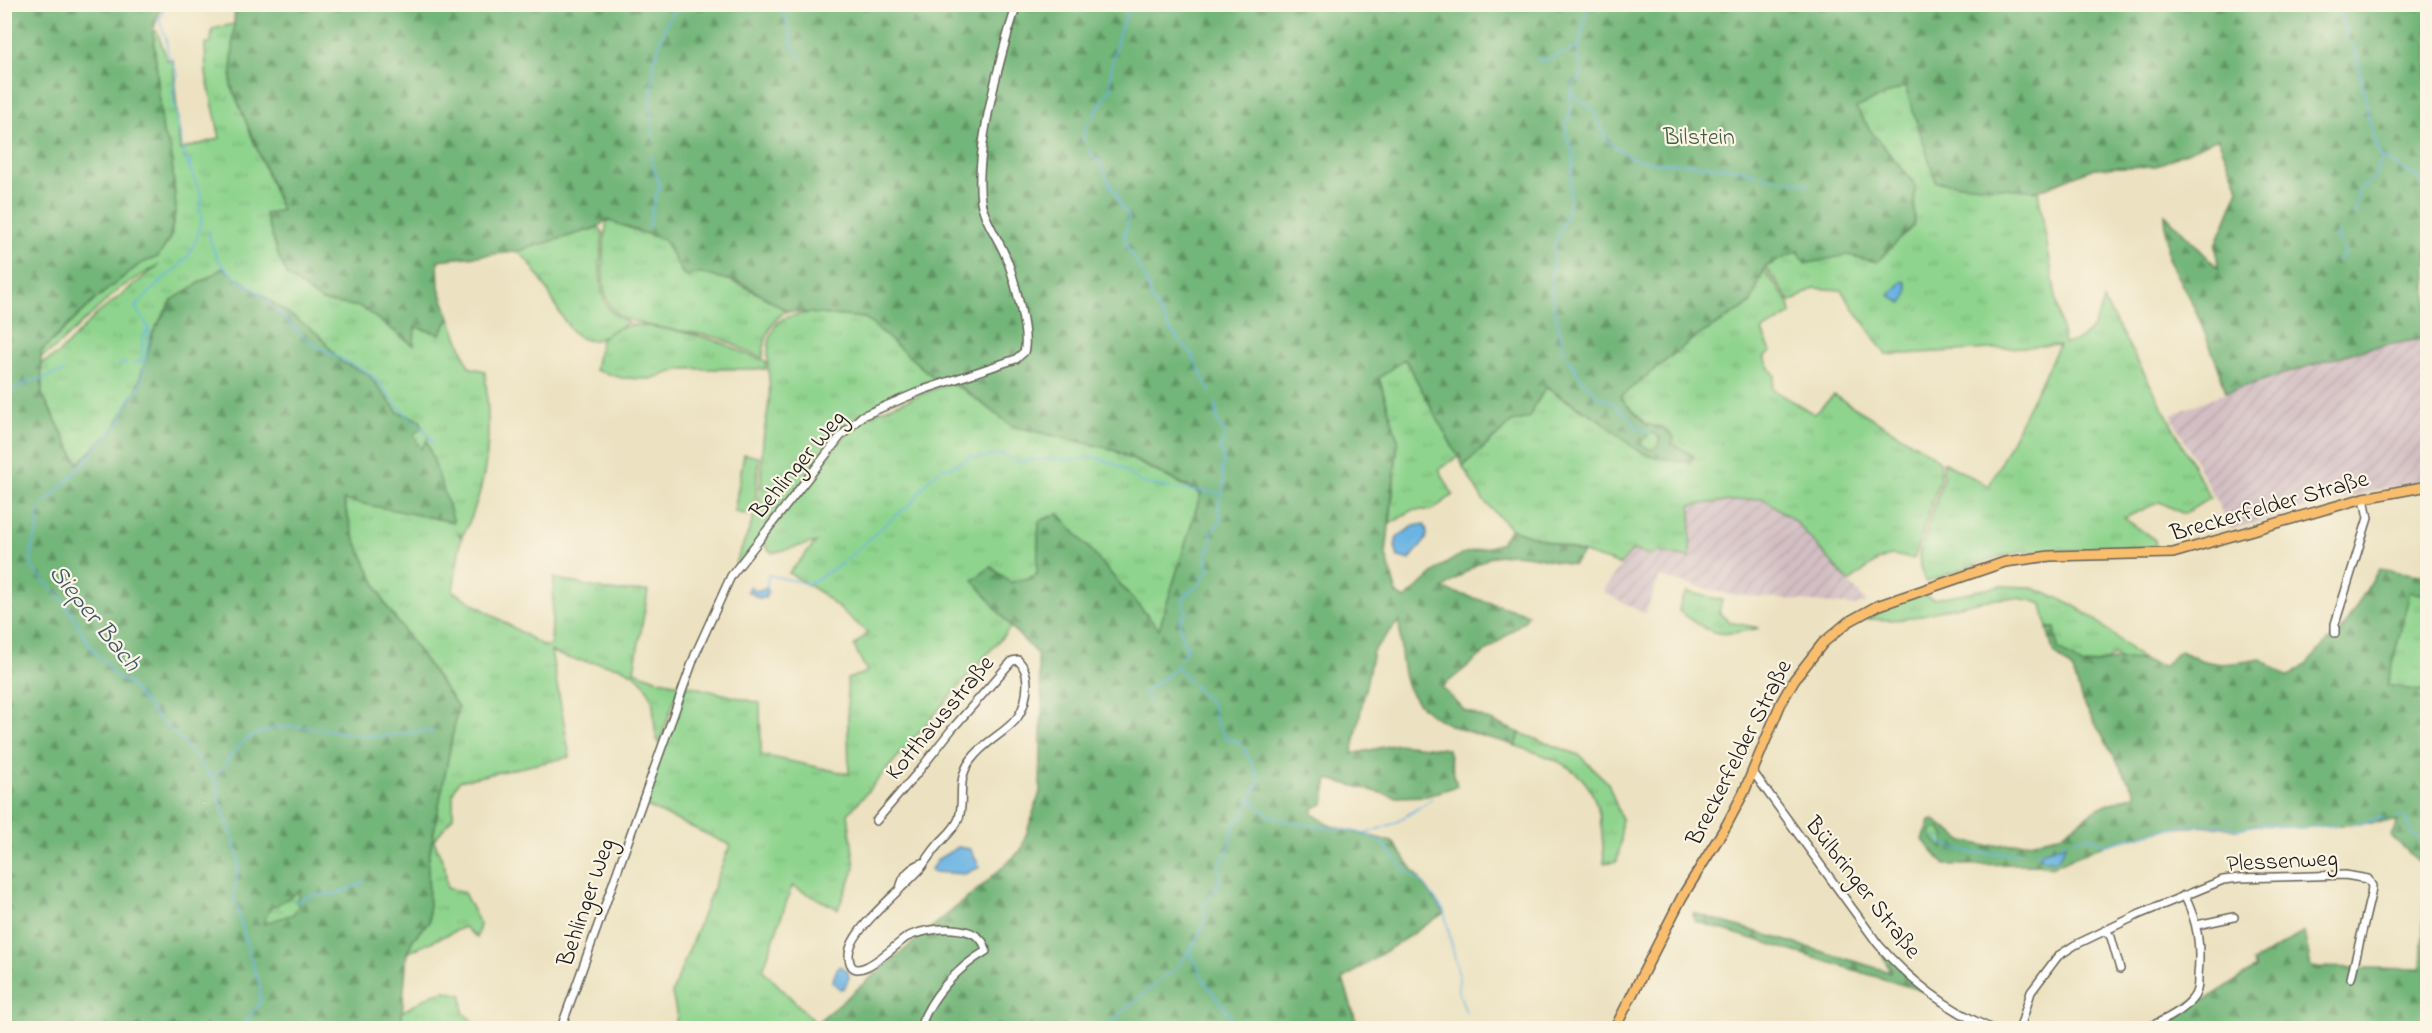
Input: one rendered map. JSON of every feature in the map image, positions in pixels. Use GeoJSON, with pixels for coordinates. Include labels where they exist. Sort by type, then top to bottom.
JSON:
{"type":"FeatureCollection","features":[{"type":"Feature","properties":{"kind":"main road","name":"Breckerfelder Straße"},"geometry":{"type":"LineString","coordinates":[[1615,1029],[1682,897],[1726,826],[1753,772],[1781,703],[1803,666],[1834,633],[1877,606],[2005,562],[2050,556],[2173,553],[2364,498],[2427,486]]}},
{"type":"Feature","properties":{"kind":"street","name":"Behlinger Weg"},"geometry":{"type":"LineString","coordinates":[[561,1029],[694,655],[731,576],[834,444],[862,416],[923,390],[1016,359],[1024,352],[1026,337],[1015,285],[1006,257],[985,212],[981,190],[986,134],[995,88],[1017,4]]}},
{"type":"Feature","properties":{"kind":"street"},"geometry":{"type":"LineString","coordinates":[[2335,633],[2335,624],[2368,518],[2364,498]]}},
{"type":"Feature","properties":{"kind":"street","name":"Kotthausstraße"},"geometry":{"type":"LineString","coordinates":[[876,821],[952,729],[1012,661],[1018,660],[1024,666],[1027,681],[1023,709],[1018,719],[971,760],[960,787],[960,816],[955,826],[925,862],[905,874],[900,889],[862,929],[850,948],[849,956],[856,968],[861,969],[883,957],[907,937],[948,929],[965,930],[979,937],[985,944],[986,951],[970,960],[936,996],[924,1015],[920,1029]]}},
{"type":"Feature","properties":{"kind":"street","name":"Bülbringer Straße"},"geometry":{"type":"LineString","coordinates":[[1753,772],[1872,937],[1894,963],[1938,1000],[1990,1029]]}},
{"type":"Feature","properties":{"kind":"street","name":"Plessenweg"},"geometry":{"type":"LineString","coordinates":[[2020,1029],[2029,995],[2058,956],[2105,930],[2223,880],[2346,875],[2365,878],[2371,884],[2371,894],[2351,978]]}},
{"type":"Feature","properties":{"kind":"street"},"geometry":{"type":"LineString","coordinates":[[2146,1029],[2179,1010],[2194,998],[2197,989],[2200,943],[2197,925],[2184,895]]}},
{"type":"Feature","properties":{"kind":"street"},"geometry":{"type":"LineString","coordinates":[[2197,925],[2234,917]]}},
{"type":"Feature","properties":{"kind":"street"},"geometry":{"type":"LineString","coordinates":[[2105,930],[2111,937],[2120,969]]}},
{"type":"Feature","properties":{"kind":"street"},"geometry":{"type":"LineString","coordinates":[[2096,1029],[2116,1026],[2128,1029]]}},
{"type":"Feature","properties":{"kind":"shaded area"},"geometry":{"type":"Polygon","coordinates":[[[2427,338],[2427,484],[2388,487],[2231,529],[2171,415],[2226,392],[2365,349],[2427,338]]]}},
{"type":"Feature","properties":{"kind":"shaded area"},"geometry":{"type":"Polygon","coordinates":[[[1763,498],[1796,522],[1867,603],[1854,606],[1727,594],[1659,577],[1645,614],[1603,592],[1633,550],[1649,555],[1690,505],[1763,498]]]}},
{"type":"Feature","properties":{"kind":"green space","name":"Bilstein"},"geometry":{"type":"Polygon","coordinates":[[[235,4],[2427,5],[2427,338],[2364,349],[2226,392],[2196,311],[2168,259],[2165,214],[2218,268],[2216,245],[2239,189],[2218,138],[2156,166],[2094,168],[2038,191],[1936,182],[1905,86],[1856,108],[1873,134],[1915,184],[1914,225],[1877,262],[1847,255],[1805,264],[1798,251],[1765,267],[1750,304],[1693,339],[1620,397],[1647,425],[1662,427],[1674,437],[1673,444],[1694,456],[1690,463],[1650,456],[1634,448],[1599,419],[1546,387],[1528,418],[1512,422],[1463,466],[1405,359],[1379,378],[1398,440],[1386,555],[1397,594],[1405,599],[1440,567],[1462,554],[1499,544],[1511,529],[1583,553],[1573,565],[1524,555],[1494,556],[1474,566],[1443,589],[1528,614],[1525,620],[1442,687],[1464,710],[1520,733],[1516,746],[1471,733],[1441,721],[1417,702],[1409,689],[1404,673],[1399,621],[1373,651],[1352,754],[1397,744],[1448,749],[1457,786],[1427,796],[1396,797],[1328,779],[1323,804],[1313,808],[1313,814],[1331,826],[1393,842],[1444,913],[1343,979],[1358,1028],[810,1028],[983,885],[1021,850],[1040,792],[1042,701],[1037,654],[1011,627],[973,580],[991,567],[1011,583],[1037,575],[1039,521],[1059,514],[1159,629],[1201,493],[1112,449],[1012,426],[962,388],[934,378],[865,318],[787,311],[742,283],[702,274],[692,274],[690,277],[683,274],[664,240],[607,220],[596,228],[515,252],[438,260],[439,288],[450,318],[440,334],[415,327],[414,345],[361,307],[322,301],[288,276],[278,255],[265,214],[282,210],[231,85],[235,4]]]}},
{"type":"Feature","properties":{"kind":"green space"},"geometry":{"type":"Polygon","coordinates":[[[5,5],[161,5],[153,32],[163,134],[171,150],[176,209],[169,240],[158,257],[140,264],[97,298],[41,351],[42,394],[78,464],[114,429],[138,386],[153,332],[172,300],[223,268],[318,334],[341,362],[368,374],[398,412],[420,420],[454,522],[343,500],[353,535],[385,604],[458,707],[428,862],[429,922],[413,939],[407,953],[401,1028],[5,1028],[5,5]]]}},
{"type":"Feature","properties":{"kind":"green space"},"geometry":{"type":"Polygon","coordinates":[[[2143,5],[2100,164],[2032,191],[2038,191],[2064,344],[2087,335],[2095,324],[2104,301],[2210,498],[2184,514],[2160,502],[2124,518],[2155,540],[2156,547],[2021,552],[1991,559],[1926,582],[1920,566],[1919,554],[1943,478],[1943,462],[1989,486],[2059,345],[1886,355],[1841,290],[1814,288],[1791,302],[1765,267],[1798,250],[1802,242],[1757,260],[1607,393],[1640,424],[1662,427],[1648,425],[1619,397],[1693,339],[1750,304],[1764,270],[1789,303],[1791,314],[1762,331],[1771,352],[1764,357],[1775,376],[1772,389],[1814,414],[1834,395],[1933,455],[1940,462],[1940,478],[1914,559],[1892,555],[1877,561],[1849,582],[1796,522],[1763,498],[1691,505],[1690,558],[1659,552],[1649,555],[1633,550],[1620,565],[1511,529],[1483,500],[1463,467],[1512,422],[1528,418],[1545,387],[1583,411],[1569,184],[2143,5]]]}},
{"type":"Feature","properties":{"kind":"green space"},"geometry":{"type":"Polygon","coordinates":[[[234,24],[231,85],[282,211],[265,214],[322,301],[361,307],[413,345],[415,327],[440,334],[450,318],[469,367],[485,371],[488,415],[487,456],[484,476],[472,517],[462,537],[458,532],[461,538],[453,591],[545,647],[551,644],[554,578],[610,591],[648,591],[634,671],[659,680],[680,684],[659,744],[655,732],[650,694],[642,681],[632,672],[606,664],[564,657],[551,651],[570,757],[459,781],[453,793],[453,817],[434,840],[445,867],[447,888],[464,893],[480,924],[477,938],[464,927],[407,953],[413,939],[429,922],[428,862],[458,707],[385,604],[353,535],[343,499],[453,522],[420,420],[398,412],[368,374],[341,362],[318,334],[153,332],[138,386],[114,429],[79,464],[42,394],[41,364],[58,354],[96,315],[159,265],[120,288],[54,349],[40,358],[41,352],[97,298],[140,264],[158,256],[170,240],[176,208],[171,150],[163,134],[153,32],[157,31],[167,60],[173,60],[180,150],[220,138],[206,74],[205,43],[211,43],[212,29],[234,24]]]}},
{"type":"Feature","properties":{"kind":"green space"},"geometry":{"type":"Polygon","coordinates":[[[607,220],[664,240],[683,274],[711,275],[738,283],[787,311],[772,325],[763,358],[721,339],[644,324],[617,314],[610,306],[604,286],[602,263],[607,220]]]}},
{"type":"Feature","properties":{"kind":"green space"},"geometry":{"type":"Polygon","coordinates":[[[600,228],[603,234],[600,272],[605,301],[613,314],[629,323],[598,339],[586,340],[579,337],[565,322],[537,273],[517,251],[600,228]]]}},
{"type":"Feature","properties":{"kind":"green space"},"geometry":{"type":"Polygon","coordinates":[[[809,313],[865,318],[934,378],[945,381],[881,404],[868,410],[846,426],[736,568],[736,561],[759,496],[770,392],[768,355],[770,337],[781,320],[789,316],[809,313]]]}},
{"type":"Feature","properties":{"kind":"green space"},"geometry":{"type":"Polygon","coordinates":[[[633,325],[675,331],[717,341],[766,361],[766,369],[682,369],[650,379],[622,378],[595,370],[601,339],[615,329],[633,325]]]}},
{"type":"Feature","properties":{"kind":"green space"},"geometry":{"type":"Polygon","coordinates":[[[1405,359],[1458,457],[1439,469],[1453,495],[1432,510],[1413,510],[1390,524],[1398,440],[1379,378],[1405,359]]]}},
{"type":"Feature","properties":{"kind":"green space"},"geometry":{"type":"Polygon","coordinates":[[[949,383],[962,389],[1013,426],[1111,449],[1201,494],[1159,629],[1059,514],[1039,521],[1037,575],[1012,583],[991,567],[974,580],[1011,627],[848,814],[855,868],[838,909],[792,886],[763,970],[816,1023],[810,1028],[674,1028],[677,1016],[672,993],[730,845],[642,804],[686,685],[760,703],[761,755],[849,774],[847,679],[867,672],[854,646],[868,633],[821,593],[789,573],[816,542],[772,553],[761,542],[830,453],[855,425],[877,412],[949,383]]]}},
{"type":"Feature","properties":{"kind":"green space"},"geometry":{"type":"Polygon","coordinates":[[[422,427],[429,437],[421,449],[414,435],[422,427]]]}},
{"type":"Feature","properties":{"kind":"green space"},"geometry":{"type":"Polygon","coordinates":[[[1650,433],[1656,434],[1661,440],[1658,446],[1651,450],[1641,442],[1650,433]]]}},
{"type":"Feature","properties":{"kind":"green space"},"geometry":{"type":"Polygon","coordinates":[[[744,454],[759,457],[756,495],[750,515],[734,512],[744,454]]]}},
{"type":"Feature","properties":{"kind":"green space"},"geometry":{"type":"Polygon","coordinates":[[[2379,569],[2427,576],[2427,595],[2410,592],[2387,685],[2421,691],[2427,686],[2427,1028],[2150,1028],[2196,999],[2207,999],[2256,968],[2253,962],[2304,932],[2311,967],[2421,969],[2426,868],[2391,836],[2398,821],[2299,828],[2254,825],[2235,830],[2219,826],[2162,830],[2095,848],[2052,867],[2039,864],[1945,865],[1923,840],[1930,821],[1934,820],[1964,841],[1987,846],[2030,842],[2059,836],[2098,808],[2136,794],[2082,701],[2073,671],[2053,651],[2047,628],[2055,628],[2058,648],[2083,666],[2133,659],[2163,666],[2180,651],[2219,664],[2261,659],[2288,677],[2307,664],[2326,642],[2339,635],[2379,569]]]}},
{"type":"Feature","properties":{"kind":"green space"},"geometry":{"type":"Polygon","coordinates":[[[2001,586],[2030,587],[2068,602],[2092,617],[2142,659],[2120,660],[2114,654],[2108,660],[2083,666],[2058,648],[2055,628],[2047,628],[2042,604],[2026,599],[2009,598],[1973,602],[1899,620],[1867,619],[1892,605],[1921,594],[1933,599],[2001,586]]]}},
{"type":"Feature","properties":{"kind":"green space"},"geometry":{"type":"Polygon","coordinates":[[[2410,591],[2427,595],[2427,686],[2421,691],[2387,685],[2410,591]]]}},
{"type":"Feature","properties":{"kind":"green space"},"geometry":{"type":"Polygon","coordinates":[[[1687,592],[1722,600],[1719,612],[1729,622],[1759,628],[1733,633],[1716,633],[1701,626],[1679,611],[1681,601],[1687,592]]]}},
{"type":"Feature","properties":{"kind":"green space"},"geometry":{"type":"Polygon","coordinates":[[[1520,733],[1579,755],[1608,783],[1621,818],[1621,842],[1617,861],[1604,863],[1599,816],[1587,784],[1561,763],[1516,746],[1520,733]]]}},
{"type":"Feature","properties":{"kind":"green space"},"geometry":{"type":"Polygon","coordinates":[[[1938,828],[1946,836],[1943,849],[1931,836],[1932,830],[1938,828]]]}},
{"type":"Feature","properties":{"kind":"green space"},"geometry":{"type":"Polygon","coordinates":[[[301,890],[296,902],[299,906],[293,914],[263,924],[270,909],[301,890]]]}},
{"type":"Feature","properties":{"kind":"green space"},"geometry":{"type":"Polygon","coordinates":[[[1693,913],[1890,972],[1878,944],[1929,993],[1694,921],[1693,913]]]}},
{"type":"Feature","properties":{"kind":"green space"},"geometry":{"type":"Polygon","coordinates":[[[445,991],[462,995],[463,1013],[481,1028],[401,1028],[402,1012],[433,994],[445,991]]]}},
{"type":"Feature","properties":{"kind":"water"},"geometry":{"type":"Polygon","coordinates":[[[1903,281],[1906,282],[1908,291],[1902,303],[1889,295],[1903,281]]]}},
{"type":"Feature","properties":{"kind":"water"},"geometry":{"type":"Polygon","coordinates":[[[1424,524],[1427,530],[1426,539],[1410,560],[1398,557],[1395,547],[1397,537],[1414,526],[1424,524]]]}},
{"type":"Feature","properties":{"kind":"water"},"geometry":{"type":"Polygon","coordinates":[[[750,586],[755,591],[767,588],[765,598],[759,598],[747,591],[750,586]]]}},
{"type":"Feature","properties":{"kind":"water"},"geometry":{"type":"Polygon","coordinates":[[[2066,844],[2055,861],[2040,858],[2041,852],[2066,844]]]}},
{"type":"Feature","properties":{"kind":"water"},"geometry":{"type":"Polygon","coordinates":[[[958,847],[970,849],[980,867],[965,874],[933,872],[931,869],[938,859],[958,847]]]}},
{"type":"Feature","properties":{"kind":"water"},"geometry":{"type":"Polygon","coordinates":[[[841,966],[848,972],[849,978],[844,988],[840,989],[832,982],[837,969],[841,966]]]}},
{"type":"Feature","properties":{"kind":"waterway","name":"Sieper Bach"},"geometry":{"type":"LineString","coordinates":[[166,4],[159,20],[166,38],[168,55],[178,74],[173,91],[174,100],[183,152],[202,198],[199,208],[202,219],[196,240],[186,260],[181,261],[181,265],[164,278],[135,307],[149,328],[141,383],[129,400],[120,422],[44,504],[38,516],[38,529],[32,546],[31,567],[62,599],[95,653],[115,676],[129,684],[162,723],[177,735],[218,785],[218,797],[239,859],[234,897],[260,985],[260,1003],[241,1028]]}},
{"type":"Feature","properties":{"kind":"waterway"},"geometry":{"type":"LineString","coordinates":[[653,137],[650,105],[654,62],[665,26],[680,4]]}},
{"type":"Feature","properties":{"kind":"waterway"},"geometry":{"type":"LineString","coordinates":[[780,4],[789,29],[791,43],[800,58]]}},
{"type":"Feature","properties":{"kind":"waterway"},"geometry":{"type":"LineString","coordinates":[[1093,117],[1111,88],[1111,69],[1116,44],[1132,4]]}},
{"type":"Feature","properties":{"kind":"waterway"},"geometry":{"type":"LineString","coordinates":[[1585,4],[1586,10],[1578,50],[1582,76],[1574,83],[1570,97],[1571,113],[1566,124],[1566,135],[1574,154],[1568,211],[1555,242],[1551,282],[1552,298],[1565,353],[1583,381],[1591,387],[1595,394],[1613,403],[1629,417],[1636,427],[1650,433]]}},
{"type":"Feature","properties":{"kind":"waterway"},"geometry":{"type":"LineString","coordinates":[[2339,4],[2347,41]]}},
{"type":"Feature","properties":{"kind":"waterway"},"geometry":{"type":"LineString","coordinates":[[2352,45],[2356,51],[2370,124],[2380,156],[2428,184]]}},
{"type":"Feature","properties":{"kind":"waterway"},"geometry":{"type":"LineString","coordinates":[[1537,58],[1541,61],[1578,48]]}},
{"type":"Feature","properties":{"kind":"waterway"},"geometry":{"type":"LineString","coordinates":[[1572,94],[1593,110],[1607,141],[1631,158],[1658,163],[1741,169],[1768,178],[1791,180],[1809,185]]}},
{"type":"Feature","properties":{"kind":"waterway"},"geometry":{"type":"LineString","coordinates":[[1083,142],[1085,127],[1090,121]]}},
{"type":"Feature","properties":{"kind":"waterway"},"geometry":{"type":"LineString","coordinates":[[1088,148],[1093,157],[1100,161],[1111,187],[1116,192],[1119,203],[1129,216],[1124,236],[1125,242],[1147,282],[1152,301],[1168,327],[1192,355],[1210,392]]}},
{"type":"Feature","properties":{"kind":"waterway"},"geometry":{"type":"LineString","coordinates":[[648,228],[654,200],[660,186],[653,167],[652,156]]}},
{"type":"Feature","properties":{"kind":"waterway"},"geometry":{"type":"LineString","coordinates":[[2355,216],[2357,195],[2360,189],[2376,178],[2382,157]]}},
{"type":"Feature","properties":{"kind":"waterway","name":"Sieper Bach"},"geometry":{"type":"LineString","coordinates":[[189,168],[191,160]]}},
{"type":"Feature","properties":{"kind":"waterway"},"geometry":{"type":"LineString","coordinates":[[2337,260],[2341,259],[2344,253],[2337,238],[2338,231]]}},
{"type":"Feature","properties":{"kind":"waterway"},"geometry":{"type":"LineString","coordinates":[[208,232],[218,260],[228,271],[252,287],[309,342],[371,374],[409,418],[422,427],[433,443]]}},
{"type":"Feature","properties":{"kind":"waterway"},"geometry":{"type":"LineString","coordinates":[[133,363],[141,362],[143,336],[148,330]]}},
{"type":"Feature","properties":{"kind":"waterway"},"geometry":{"type":"LineString","coordinates":[[119,365],[126,363]]}},
{"type":"Feature","properties":{"kind":"waterway"},"geometry":{"type":"LineString","coordinates":[[4,397],[29,382],[64,372]]}},
{"type":"Feature","properties":{"kind":"waterway"},"geometry":{"type":"LineString","coordinates":[[1181,659],[1188,646],[1182,640],[1180,623],[1180,618],[1187,613],[1184,608],[1184,599],[1189,592],[1202,583],[1203,576],[1210,569],[1205,555],[1211,547],[1211,532],[1221,518],[1218,504],[1224,487],[1222,469],[1224,460],[1220,451],[1225,433],[1217,420],[1216,401]]}},
{"type":"Feature","properties":{"kind":"waterway"},"geometry":{"type":"LineString","coordinates":[[767,588],[768,575],[809,584],[841,564],[911,504],[926,483],[942,468],[951,467],[972,456],[979,458],[1002,454],[1015,463],[1030,460],[1080,460],[1097,457],[1123,468],[1141,483],[1170,488]]}},
{"type":"Feature","properties":{"kind":"waterway"},"geometry":{"type":"LineString","coordinates":[[1176,489],[1219,493]]}},
{"type":"Feature","properties":{"kind":"waterway"},"geometry":{"type":"LineString","coordinates":[[1148,702],[1144,691],[1169,675],[1177,665]]}},
{"type":"Feature","properties":{"kind":"waterway"},"geometry":{"type":"LineString","coordinates":[[1177,667],[1190,682]]}},
{"type":"Feature","properties":{"kind":"waterway"},"geometry":{"type":"LineString","coordinates":[[1116,1025],[1114,1022],[1119,1014],[1165,976],[1173,973],[1197,940],[1206,918],[1205,904],[1221,880],[1218,866],[1229,849],[1234,824],[1243,816],[1260,779],[1241,743],[1226,738],[1216,722],[1212,705],[1194,686]]}},
{"type":"Feature","properties":{"kind":"waterway"},"geometry":{"type":"LineString","coordinates":[[213,776],[219,772],[243,742],[254,735],[282,727],[324,729],[367,736],[431,731],[432,734]]}},
{"type":"Feature","properties":{"kind":"waterway"},"geometry":{"type":"LineString","coordinates":[[1253,799],[1261,809],[1273,817],[1304,825],[1352,831],[1382,842],[1404,869],[1423,883],[1444,911],[1459,976],[1458,990],[1466,1012]]}},
{"type":"Feature","properties":{"kind":"waterway"},"geometry":{"type":"LineString","coordinates":[[1365,834],[1395,823],[1432,799]]}},
{"type":"Feature","properties":{"kind":"waterway"},"geometry":{"type":"LineString","coordinates":[[2396,817],[2404,816],[2412,834],[2428,846]]}},
{"type":"Feature","properties":{"kind":"waterway"},"geometry":{"type":"LineString","coordinates":[[2351,824],[2361,824],[2381,817],[2385,820]]}},
{"type":"Feature","properties":{"kind":"waterway"},"geometry":{"type":"LineString","coordinates":[[2073,840],[2091,837],[2105,845],[2185,826],[2219,825],[2235,829],[2265,824],[2299,828],[2339,825]]}},
{"type":"Feature","properties":{"kind":"waterway"},"geometry":{"type":"LineString","coordinates":[[1935,837],[1944,844],[1965,851],[2020,853]]}},
{"type":"Feature","properties":{"kind":"waterway"},"geometry":{"type":"LineString","coordinates":[[2064,844],[2062,844],[2065,842]]}},
{"type":"Feature","properties":{"kind":"waterway"},"geometry":{"type":"LineString","coordinates":[[2036,852],[2041,852]]}},
{"type":"Feature","properties":{"kind":"waterway"},"geometry":{"type":"LineString","coordinates":[[295,902],[312,895],[336,894],[359,885],[364,880]]}},
{"type":"Feature","properties":{"kind":"waterway"},"geometry":{"type":"LineString","coordinates":[[1190,951],[1205,982],[1239,1028]]}}]}
